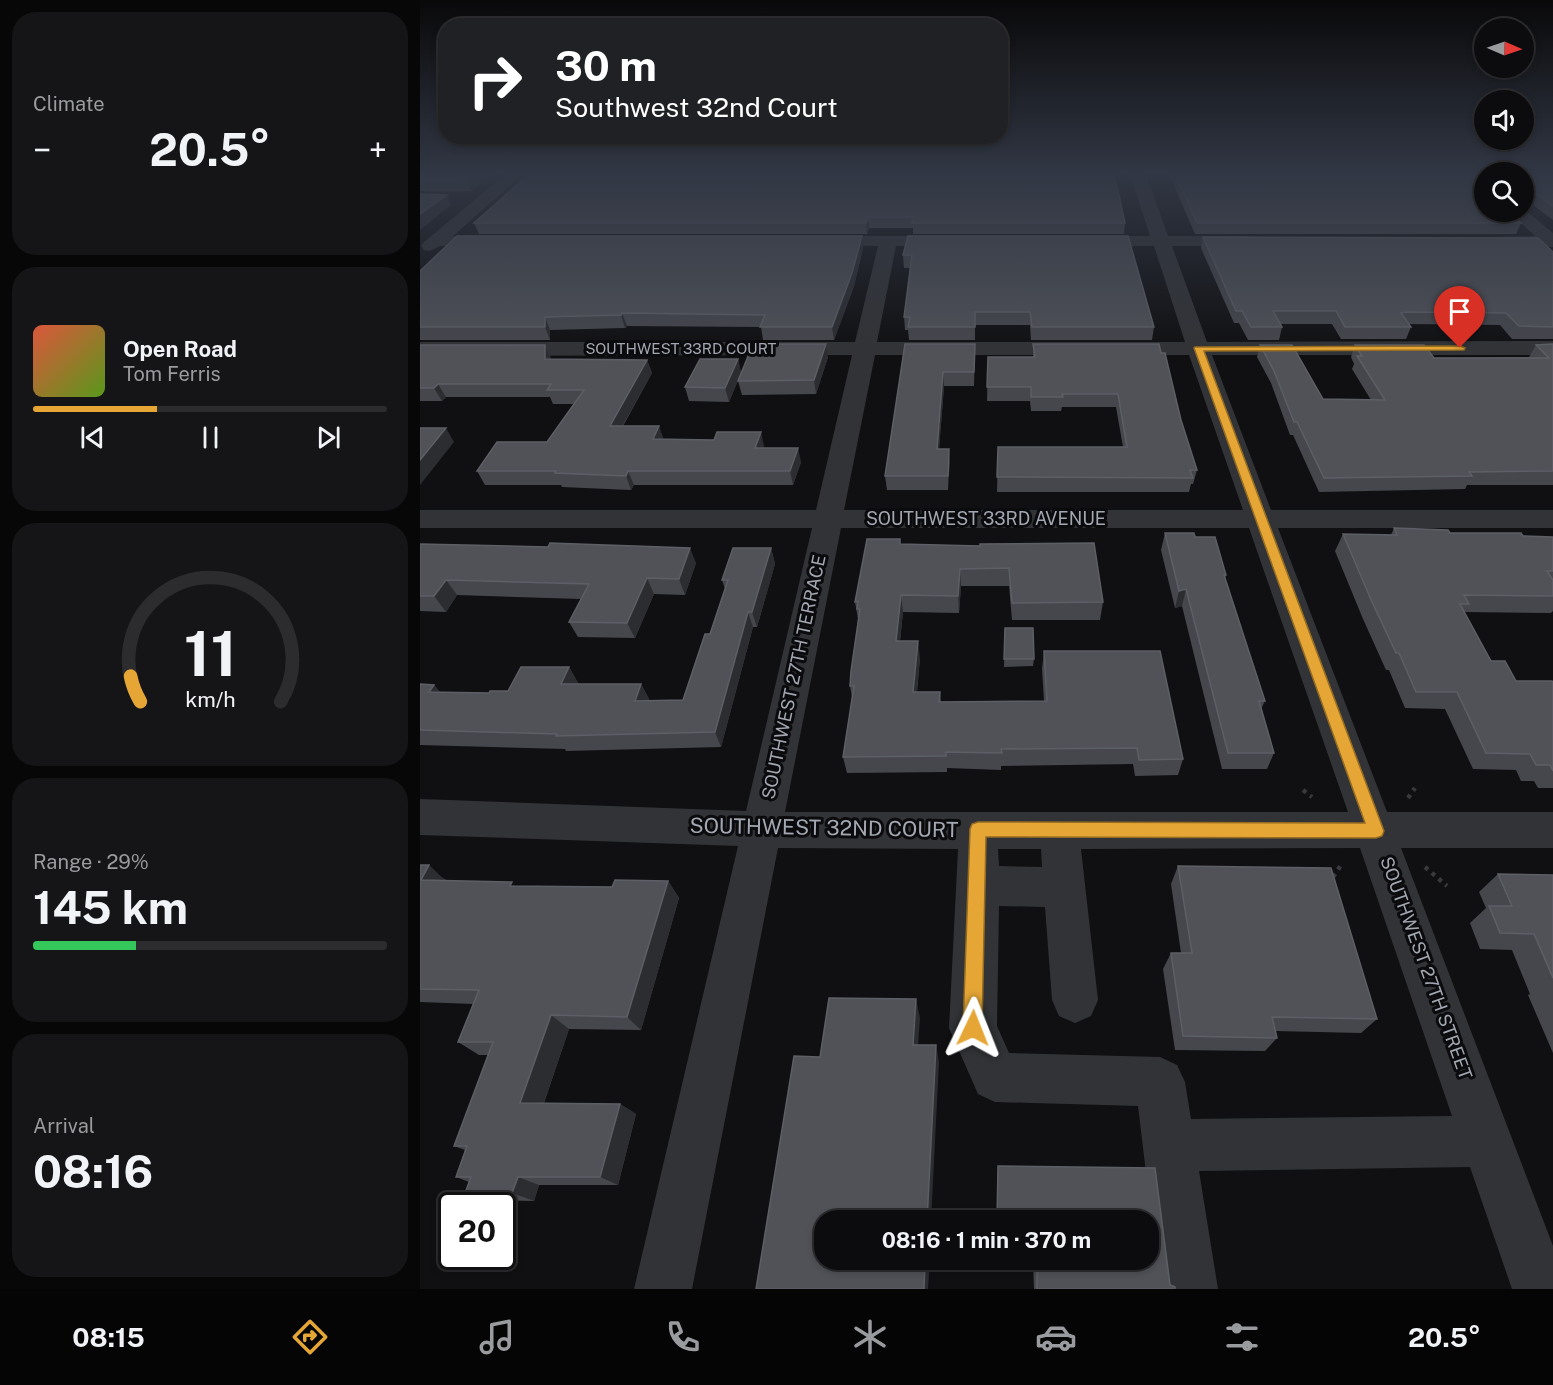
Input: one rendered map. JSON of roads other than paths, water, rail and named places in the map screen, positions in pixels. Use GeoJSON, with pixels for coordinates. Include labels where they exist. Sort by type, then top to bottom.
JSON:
{"type":"FeatureCollection","features":[{"type":"Feature","properties":{"kind":"street"},"geometry":{"type":"LineString","coordinates":[[420,255],[445,234]]}},
{"type":"Feature","properties":{"kind":"street","name":"SOUTHWEST 27TH STREET"},"geometry":{"type":"LineString","coordinates":[[1159,234],[1198,348],[1376,831],[1541,1289]]}},
{"type":"Feature","properties":{"kind":"street"},"geometry":{"type":"LineString","coordinates":[[437,241],[518,241]]}},
{"type":"Feature","properties":{"kind":"street"},"geometry":{"type":"LineString","coordinates":[[805,241],[970,241]]}},
{"type":"Feature","properties":{"kind":"street","name":"SOUTHWEST 27TH TERRACE"},"geometry":{"type":"LineString","coordinates":[[663,1289],[888,241]]}},
{"type":"Feature","properties":{"kind":"street"},"geometry":{"type":"LineString","coordinates":[[1064,241],[1268,241]]}},
{"type":"Feature","properties":{"kind":"street"},"geometry":{"type":"LineString","coordinates":[[1480,241],[1552,242]]}},
{"type":"Feature","properties":{"kind":"street","name":"SOUTHWEST 33RD COURT"},"geometry":{"type":"LineString","coordinates":[[420,349],[1553,348]]}},
{"type":"Feature","properties":{"kind":"street","name":"SOUTHWEST 33RD AVENUE"},"geometry":{"type":"LineString","coordinates":[[420,519],[1553,519]]}},
{"type":"Feature","properties":{"kind":"street","name":"SOUTHWEST 32ND COURT"},"geometry":{"type":"LineString","coordinates":[[420,817],[813,831],[1553,830]]}},
{"type":"Feature","properties":{"kind":"street"},"geometry":{"type":"LineString","coordinates":[[978,829],[973,1028],[995,1077],[1160,1082],[1189,1289]]}},
{"type":"Feature","properties":{"kind":"street"},"geometry":{"type":"LineString","coordinates":[[1059,829],[1075,1000]]}},
{"type":"Feature","properties":{"kind":"street"},"geometry":{"type":"LineString","coordinates":[[978,885],[1065,888]]}},
{"type":"Feature","properties":{"kind":"street"},"geometry":{"type":"LineString","coordinates":[[1169,1145],[1488,1141]]}}]}
